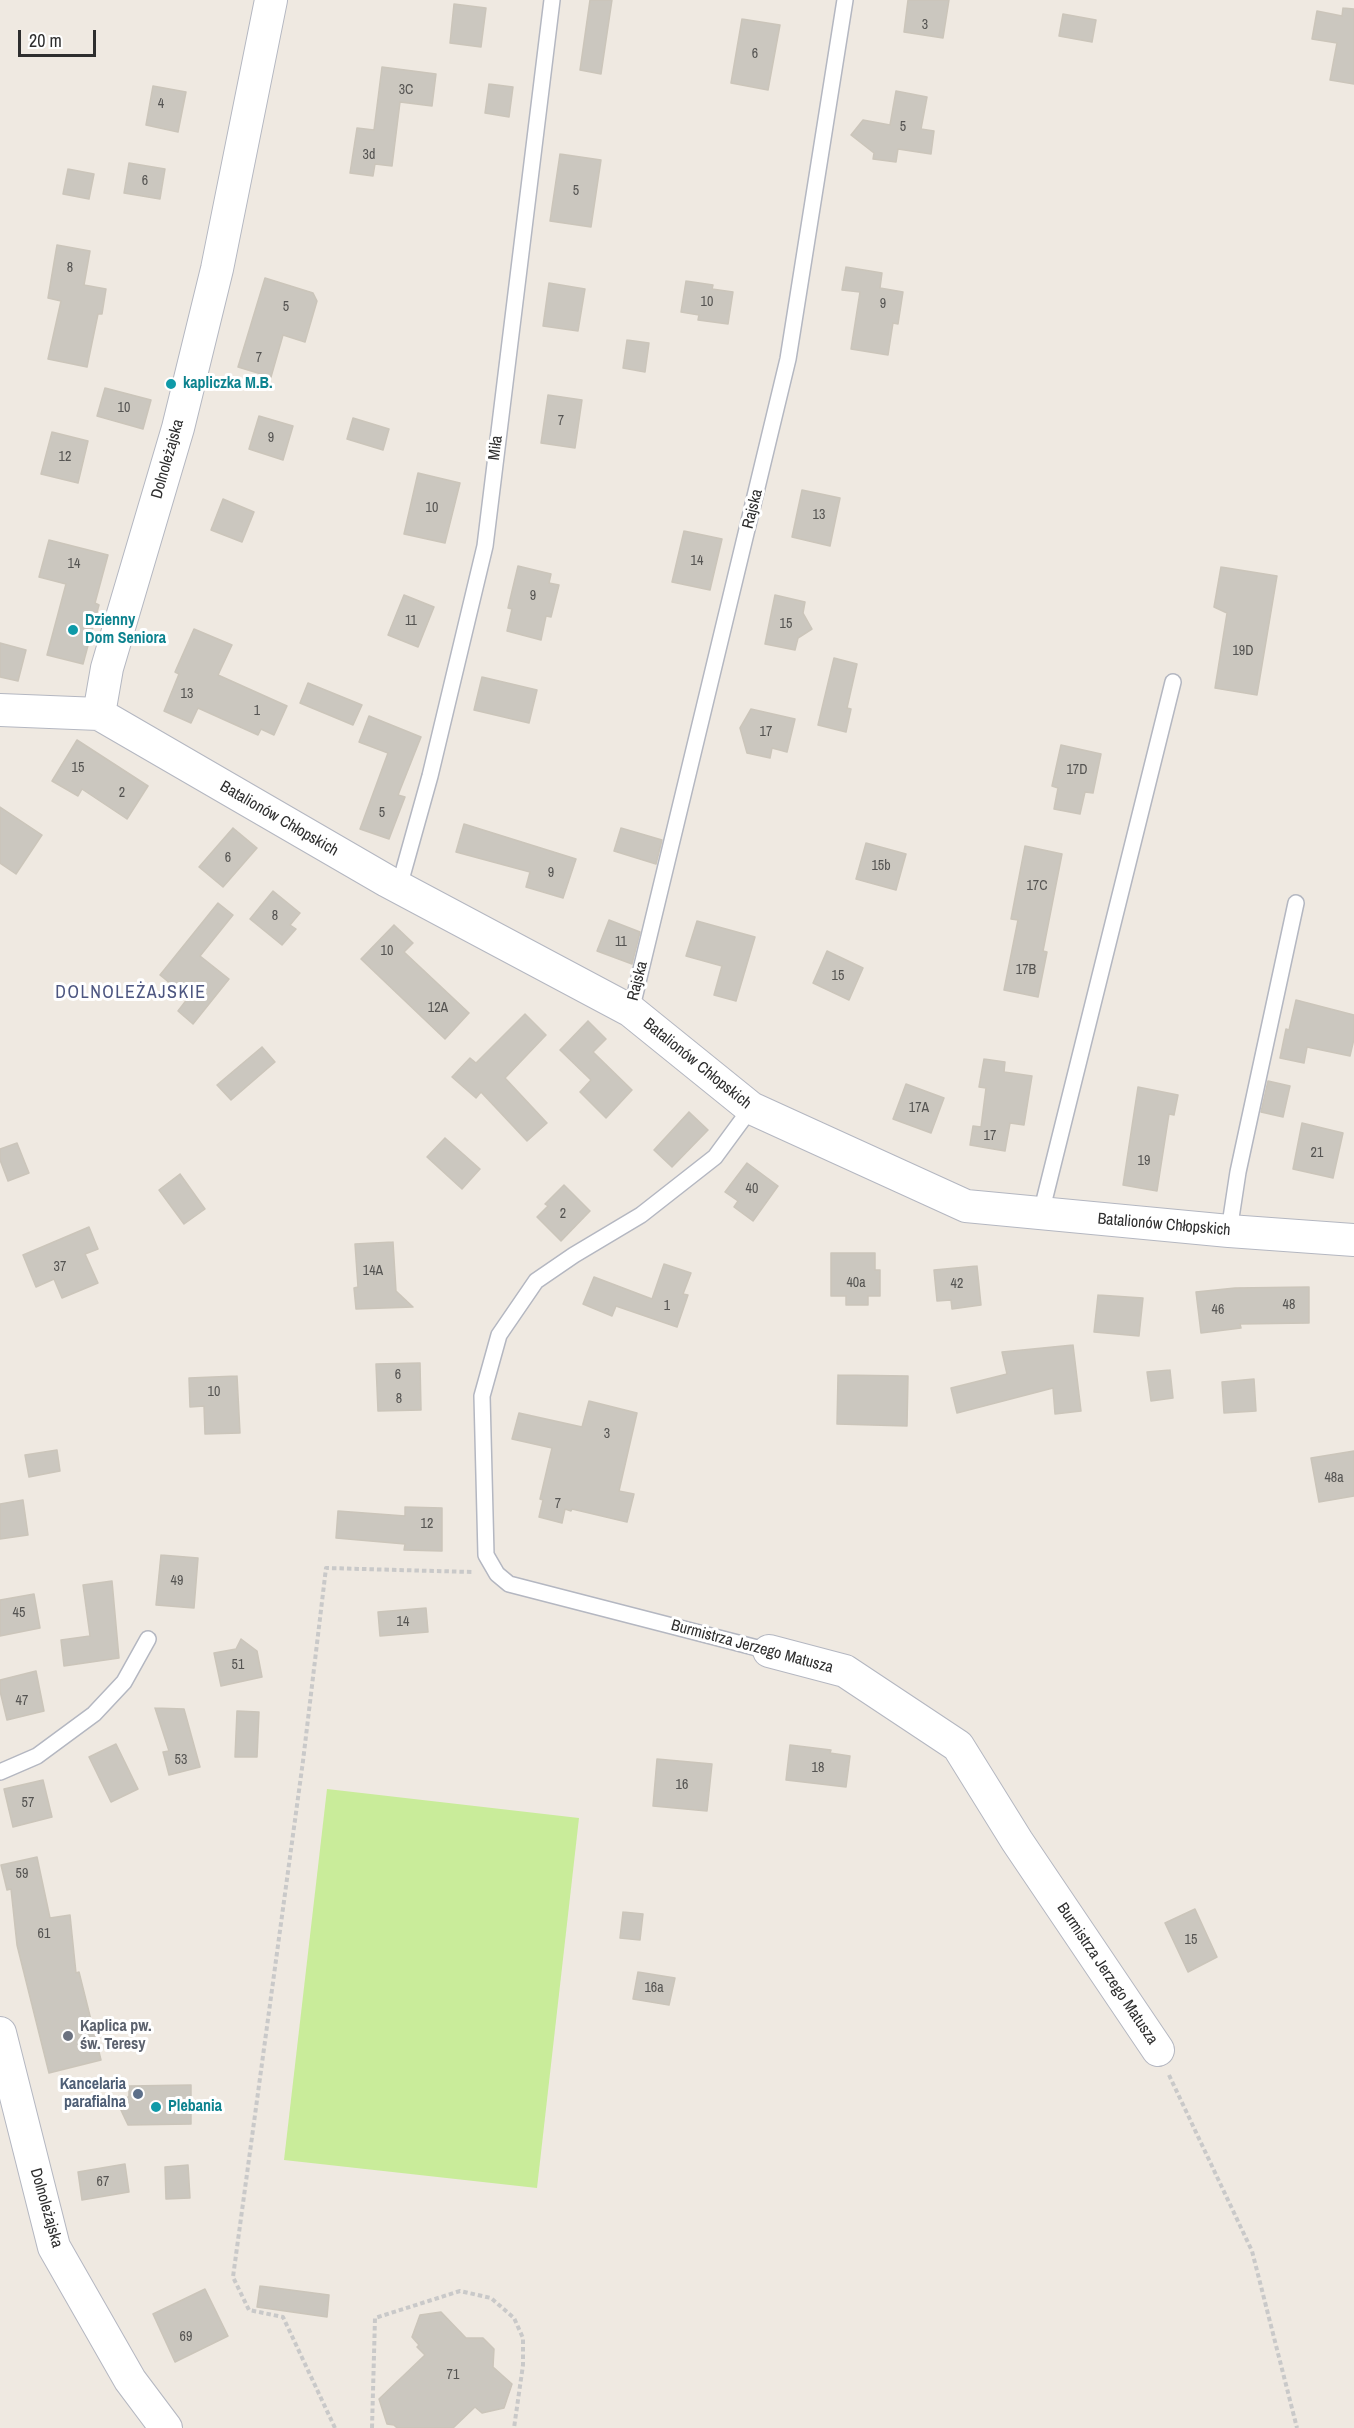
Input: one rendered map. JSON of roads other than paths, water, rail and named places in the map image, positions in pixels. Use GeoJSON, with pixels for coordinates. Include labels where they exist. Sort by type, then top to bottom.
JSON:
{"type":"FeatureCollection","features":[{"type":"Feature","properties":{"kind":"street","name":"Dolnoleżajska"},"geometry":{"type":"LineString","coordinates":[[99,714],[107,668],[178,428],[217,269],[271,0]]}},
{"type":"Feature","properties":{"kind":"street"},"geometry":{"type":"LineString","coordinates":[[0,710],[99,714]]}},
{"type":"Feature","properties":{"kind":"street","name":"Batalionów Chłopskich"},"geometry":{"type":"LineString","coordinates":[[99,714],[399,887],[631,1011],[751,1108],[966,1206],[1229,1231],[1354,1240]]}},
{"type":"Feature","properties":{"kind":"street","name":"Burmistrza Jerzego Matusza"},"geometry":{"type":"LineString","coordinates":[[769,1651],[845,1671],[958,1746],[1024,1850],[1158,2050]]}},
{"type":"Feature","properties":{"kind":"street","name":"Dolnoleżajska"},"geometry":{"type":"LineString","coordinates":[[0,2033],[54,2247],[130,2380],[166,2428]]}},
{"type":"Feature","properties":{"kind":"lane","name":"Miła"},"geometry":{"type":"LineString","coordinates":[[399,887],[430,776],[485,546],[552,0]]}},
{"type":"Feature","properties":{"kind":"lane","name":"Rajska"},"geometry":{"type":"LineString","coordinates":[[631,1011],[788,359],[844,0]]}},
{"type":"Feature","properties":{"kind":"lane"},"geometry":{"type":"LineString","coordinates":[[1041,1213],[1173,682]]}},
{"type":"Feature","properties":{"kind":"lane"},"geometry":{"type":"LineString","coordinates":[[1229,1231],[1238,1172],[1296,903]]}},
{"type":"Feature","properties":{"kind":"lane","name":"Burmistrza Jerzego Matusza"},"geometry":{"type":"LineString","coordinates":[[751,1108],[715,1157],[641,1215],[536,1281],[499,1335],[482,1396],[486,1555],[497,1574],[509,1584],[769,1651]]}},
{"type":"Feature","properties":{"kind":"lane"},"geometry":{"type":"LineString","coordinates":[[0,1772],[37,1756],[94,1714],[124,1682],[148,1639]]}},
{"type":"Feature","properties":{"kind":"place","name":"kapliczka M.B."},"geometry":{"type":"Point","coordinates":[171,384]}},
{"type":"Feature","properties":{"kind":"place","name":"Dzienny Dom Seniora"},"geometry":{"type":"Point","coordinates":[73,630]}},
{"type":"Feature","properties":{"kind":"place","name":"Kaplica pw. św. Teresy"},"geometry":{"type":"Point","coordinates":[68,2036]}},
{"type":"Feature","properties":{"kind":"place","name":"Kancelaria parafialna"},"geometry":{"type":"Point","coordinates":[138,2094]}},
{"type":"Feature","properties":{"kind":"place","name":"Plebania"},"geometry":{"type":"Point","coordinates":[156,2107]}},
{"type":"Feature","properties":{"kind":"district","name":"DOLNOLEŻAJSKIE"},"geometry":{"type":"Point","coordinates":[131,993]}}]}
